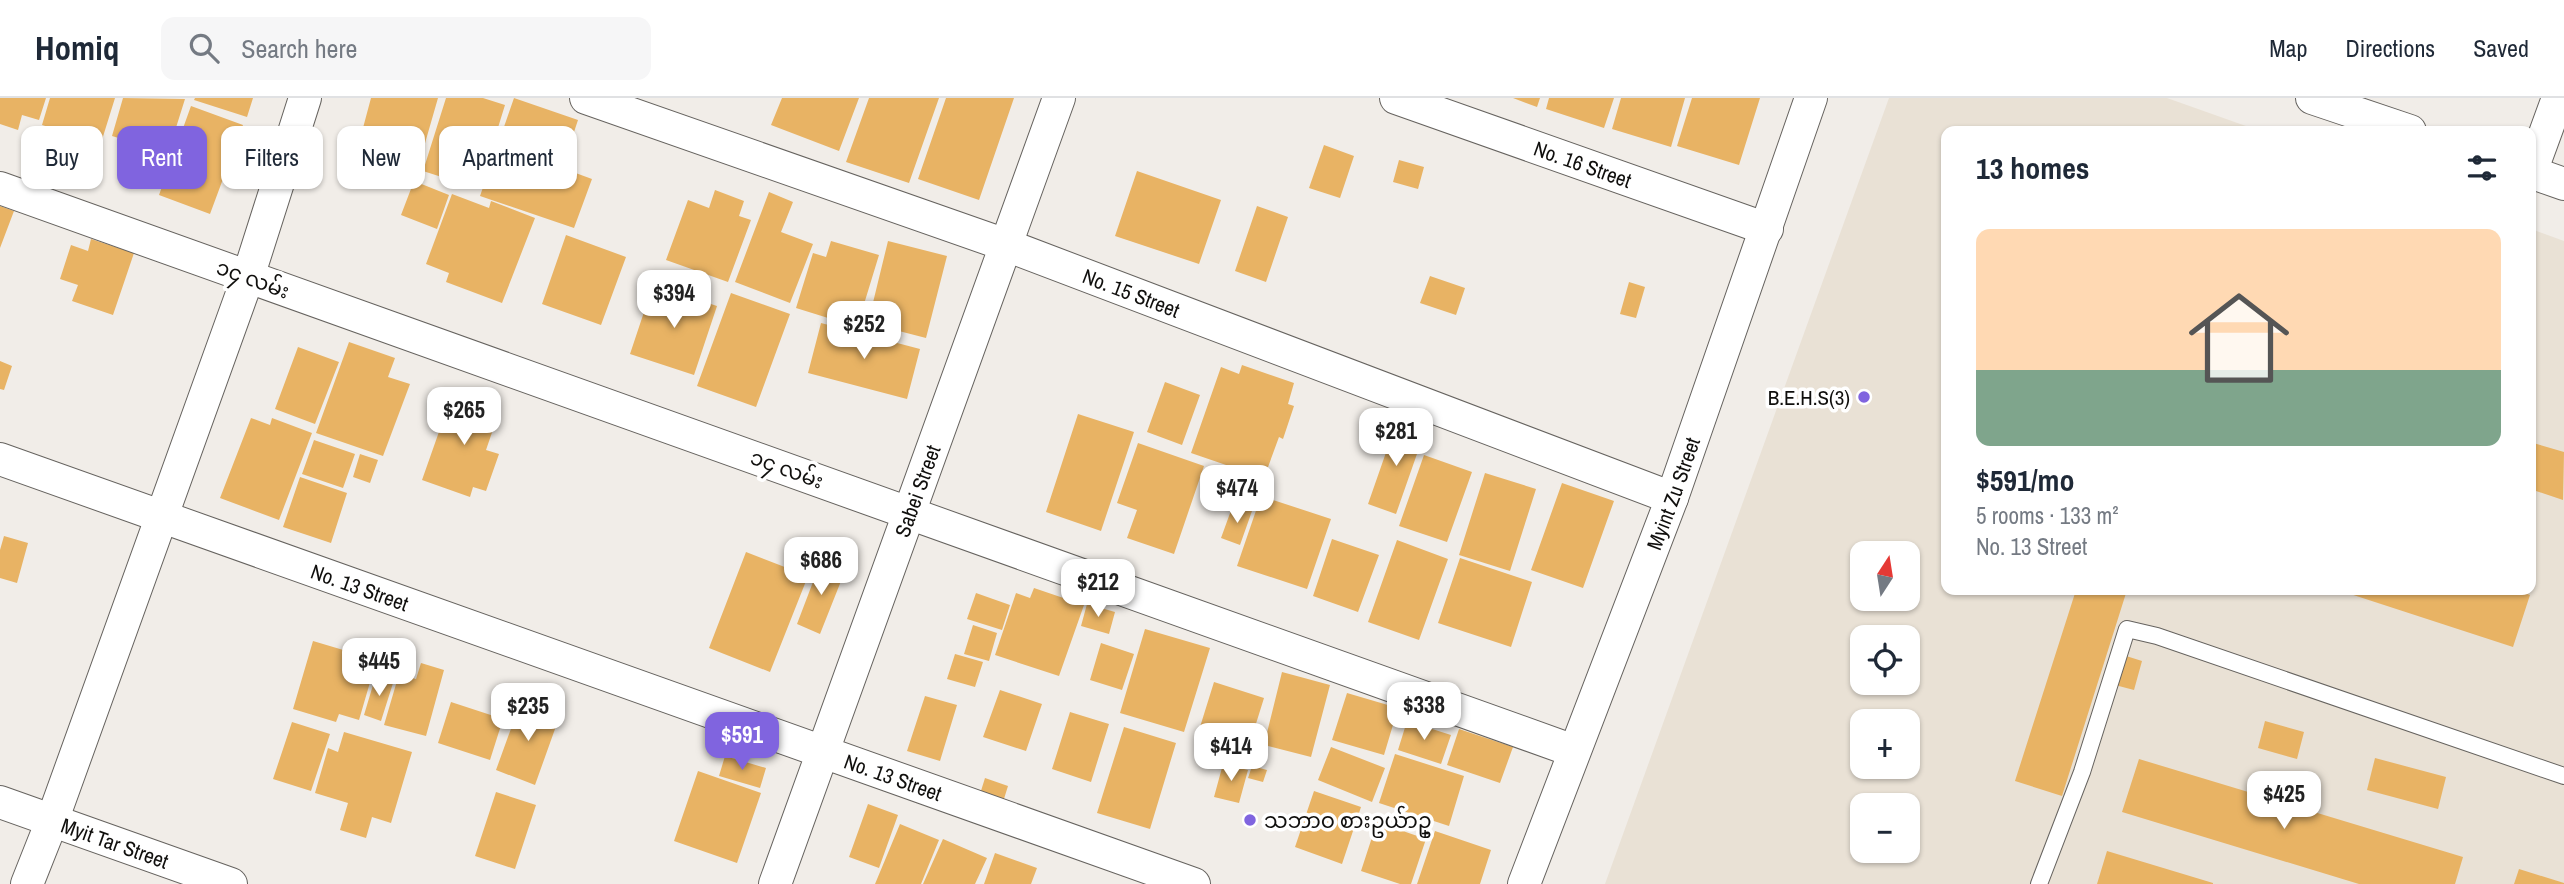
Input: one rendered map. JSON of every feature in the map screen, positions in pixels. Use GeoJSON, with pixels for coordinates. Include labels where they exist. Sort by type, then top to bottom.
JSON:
{"type":"FeatureCollection","features":[{"type":"Feature","properties":{"kind":"street"},"geometry":{"type":"LineString","coordinates":[[27,884],[248,277],[305,98]]}},
{"type":"Feature","properties":{"kind":"street","name":"No. 15 Street"},"geometry":{"type":"LineString","coordinates":[[586,98],[1006,245],[1672,498]]}},
{"type":"Feature","properties":{"kind":"street","name":"Sabei Street"},"geometry":{"type":"LineString","coordinates":[[775,884],[1059,98]]}},
{"type":"Feature","properties":{"kind":"street","name":"No. 16 Street"},"geometry":{"type":"LineString","coordinates":[[1396,98],[1767,229]]}},
{"type":"Feature","properties":{"kind":"street","name":"Myint Zu Street"},"geometry":{"type":"LineString","coordinates":[[1524,884],[1672,498],[1811,98]]}},
{"type":"Feature","properties":{"kind":"street"},"geometry":{"type":"LineString","coordinates":[[2312,98],[2395,126]]}},
{"type":"Feature","properties":{"kind":"street"},"geometry":{"type":"LineString","coordinates":[[2536,158],[2558,98]]}},
{"type":"Feature","properties":{"kind":"street"},"geometry":{"type":"LineString","coordinates":[[2536,174],[2564,184]]}},
{"type":"Feature","properties":{"kind":"street","name":"၁၄ လမ်း"},"geometry":{"type":"LineString","coordinates":[[0,188],[1574,751]]}},
{"type":"Feature","properties":{"kind":"street","name":"No. 13 Street"},"geometry":{"type":"LineString","coordinates":[[0,459],[1194,884]]}},
{"type":"Feature","properties":{"kind":"street","name":"Myit Tar Street"},"geometry":{"type":"LineString","coordinates":[[0,802],[231,884]]}},
{"type":"Feature","properties":{"kind":"lane"},"geometry":{"type":"LineString","coordinates":[[2039,884],[2082,772],[2127,629],[2157,636],[2564,776]]}},
{"type":"Feature","properties":{"kind":"shaded area","name":"B.E.H.S(3)"},"geometry":{"type":"Polygon","coordinates":[[[1889,98],[2167,98],[2246,126],[1941,126],[1941,595],[2536,595],[2536,231],[2564,241],[2564,884],[1605,884],[1889,98]]]}},
{"type":"Feature","properties":{"kind":"building"},"geometry":{"type":"Polygon","coordinates":[[[0,98],[46,98],[39,120],[22,115],[18,130],[0,124],[0,98]]]}},
{"type":"Feature","properties":{"kind":"building"},"geometry":{"type":"Polygon","coordinates":[[[50,98],[115,98],[103,137],[103,126],[42,125],[50,98]]]}},
{"type":"Feature","properties":{"kind":"building"},"geometry":{"type":"Polygon","coordinates":[[[123,98],[185,99],[176,126],[117,126],[117,138],[112,136],[123,98]]]}},
{"type":"Feature","properties":{"kind":"building"},"geometry":{"type":"Polygon","coordinates":[[[253,98],[247,117],[194,100],[253,98]]]}},
{"type":"Feature","properties":{"kind":"building"},"geometry":{"type":"Polygon","coordinates":[[[371,98],[438,98],[425,143],[425,126],[364,126],[371,98]]]}},
{"type":"Feature","properties":{"kind":"building"},"geometry":{"type":"Polygon","coordinates":[[[446,98],[483,98],[505,105],[498,126],[439,126],[439,176],[425,172],[446,98]]]}},
{"type":"Feature","properties":{"kind":"building"},"geometry":{"type":"Polygon","coordinates":[[[514,98],[578,120],[576,126],[504,126],[514,98]]]}},
{"type":"Feature","properties":{"kind":"building"},"geometry":{"type":"Polygon","coordinates":[[[782,98],[859,98],[839,151],[771,125],[782,98]]]}},
{"type":"Feature","properties":{"kind":"building"},"geometry":{"type":"Polygon","coordinates":[[[869,98],[939,98],[909,183],[846,162],[869,98]]]}},
{"type":"Feature","properties":{"kind":"building"},"geometry":{"type":"Polygon","coordinates":[[[946,98],[1014,98],[979,200],[918,179],[946,98]]]}},
{"type":"Feature","properties":{"kind":"building"},"geometry":{"type":"Polygon","coordinates":[[[1513,98],[1540,98],[1537,107],[1513,98]]]}},
{"type":"Feature","properties":{"kind":"building"},"geometry":{"type":"Polygon","coordinates":[[[1549,98],[1614,98],[1604,128],[1546,109],[1549,98]]]}},
{"type":"Feature","properties":{"kind":"building"},"geometry":{"type":"Polygon","coordinates":[[[1621,98],[1685,98],[1671,147],[1612,129],[1621,98]]]}},
{"type":"Feature","properties":{"kind":"building"},"geometry":{"type":"Polygon","coordinates":[[[1692,98],[1760,98],[1739,165],[1677,146],[1692,98]]]}},
{"type":"Feature","properties":{"kind":"building"},"geometry":{"type":"Polygon","coordinates":[[[191,106],[243,125],[221,126],[221,184],[210,214],[159,195],[161,189],[207,189],[207,126],[184,126],[191,106]]]}},
{"type":"Feature","properties":{"kind":"building"},"geometry":{"type":"Polygon","coordinates":[[[1324,145],[1354,156],[1340,198],[1309,188],[1324,145]]]}},
{"type":"Feature","properties":{"kind":"building"},"geometry":{"type":"Polygon","coordinates":[[[1399,160],[1424,167],[1418,189],[1393,182],[1399,160]]]}},
{"type":"Feature","properties":{"kind":"building"},"geometry":{"type":"Polygon","coordinates":[[[1137,171],[1221,200],[1199,264],[1115,236],[1137,171]]]}},
{"type":"Feature","properties":{"kind":"building"},"geometry":{"type":"Polygon","coordinates":[[[577,174],[592,179],[574,228],[480,196],[482,189],[577,189],[577,174]]]}},
{"type":"Feature","properties":{"kind":"building"},"geometry":{"type":"Polygon","coordinates":[[[425,185],[449,195],[437,229],[401,215],[411,189],[425,189],[425,185]]]}},
{"type":"Feature","properties":{"kind":"building"},"geometry":{"type":"Polygon","coordinates":[[[715,190],[744,201],[739,216],[751,220],[728,282],[666,260],[688,200],[709,208],[715,190]]]}},
{"type":"Feature","properties":{"kind":"building"},"geometry":{"type":"Polygon","coordinates":[[[769,192],[793,202],[781,232],[813,244],[790,303],[735,282],[769,192]]]}},
{"type":"Feature","properties":{"kind":"building"},"geometry":{"type":"Polygon","coordinates":[[[452,194],[489,208],[491,201],[535,218],[502,303],[446,282],[449,273],[426,264],[452,194]]]}},
{"type":"Feature","properties":{"kind":"building"},"geometry":{"type":"Polygon","coordinates":[[[0,206],[14,211],[0,248],[0,206]]]}},
{"type":"Feature","properties":{"kind":"building"},"geometry":{"type":"Polygon","coordinates":[[[1257,206],[1288,217],[1266,282],[1235,271],[1257,206]]]}},
{"type":"Feature","properties":{"kind":"building"},"geometry":{"type":"Polygon","coordinates":[[[566,235],[626,257],[601,325],[542,304],[566,235]]]}},
{"type":"Feature","properties":{"kind":"building"},"geometry":{"type":"Polygon","coordinates":[[[91,239],[134,253],[113,315],[72,301],[78,285],[60,279],[71,245],[88,251],[91,239]]]}},
{"type":"Feature","properties":{"kind":"building"},"geometry":{"type":"Polygon","coordinates":[[[831,241],[879,255],[857,327],[796,308],[813,253],[826,257],[831,241]]]}},
{"type":"Feature","properties":{"kind":"building"},"geometry":{"type":"Polygon","coordinates":[[[888,241],[947,256],[926,338],[868,323],[888,241]]]}},
{"type":"Feature","properties":{"kind":"building"},"geometry":{"type":"Polygon","coordinates":[[[1430,276],[1465,288],[1456,315],[1420,303],[1430,276]]]}},
{"type":"Feature","properties":{"kind":"building"},"geometry":{"type":"Polygon","coordinates":[[[1629,282],[1645,287],[1636,318],[1620,314],[1629,282]]]}},
{"type":"Feature","properties":{"kind":"building"},"geometry":{"type":"Polygon","coordinates":[[[653,285],[717,306],[694,375],[630,354],[653,285]]]}},
{"type":"Feature","properties":{"kind":"building"},"geometry":{"type":"Polygon","coordinates":[[[731,293],[790,314],[756,407],[697,386],[731,293]]]}},
{"type":"Feature","properties":{"kind":"building"},"geometry":{"type":"Polygon","coordinates":[[[821,323],[920,349],[907,399],[808,373],[821,323]]]}},
{"type":"Feature","properties":{"kind":"building"},"geometry":{"type":"Polygon","coordinates":[[[349,342],[395,358],[388,377],[410,384],[383,456],[316,433],[349,342]]]}},
{"type":"Feature","properties":{"kind":"building"},"geometry":{"type":"Polygon","coordinates":[[[298,347],[339,362],[315,424],[275,409],[298,347]]]}},
{"type":"Feature","properties":{"kind":"building"},"geometry":{"type":"Polygon","coordinates":[[[0,361],[12,366],[4,390],[0,389],[0,361]]]}},
{"type":"Feature","properties":{"kind":"building"},"geometry":{"type":"Polygon","coordinates":[[[1242,365],[1294,383],[1288,404],[1294,406],[1283,439],[1279,437],[1264,478],[1191,453],[1221,367],[1239,374],[1242,365]]]}},
{"type":"Feature","properties":{"kind":"building"},"geometry":{"type":"Polygon","coordinates":[[[1165,382],[1200,395],[1182,445],[1147,432],[1165,382]]]}},
{"type":"Feature","properties":{"kind":"building"},"geometry":{"type":"Polygon","coordinates":[[[453,392],[500,409],[486,450],[499,454],[486,491],[473,487],[470,497],[422,480],[453,392]]]}},
{"type":"Feature","properties":{"kind":"building"},"geometry":{"type":"Polygon","coordinates":[[[1078,414],[1134,432],[1101,531],[1046,512],[1078,414]]]}},
{"type":"Feature","properties":{"kind":"building"},"geometry":{"type":"Polygon","coordinates":[[[251,418],[270,425],[272,418],[312,433],[279,520],[220,498],[251,418]]]}},
{"type":"Feature","properties":{"kind":"building"},"geometry":{"type":"Polygon","coordinates":[[[1397,421],[1425,431],[1396,514],[1368,504],[1397,421]]]}},
{"type":"Feature","properties":{"kind":"building"},"geometry":{"type":"Polygon","coordinates":[[[314,440],[355,454],[343,488],[302,474],[314,440]]]}},
{"type":"Feature","properties":{"kind":"building"},"geometry":{"type":"Polygon","coordinates":[[[1138,443],[1204,466],[1174,554],[1127,538],[1137,510],[1117,503],[1138,443]]]}},
{"type":"Feature","properties":{"kind":"building"},"geometry":{"type":"Polygon","coordinates":[[[2536,444],[2564,452],[2563,500],[2536,491],[2536,444]]]}},
{"type":"Feature","properties":{"kind":"building"},"geometry":{"type":"Polygon","coordinates":[[[360,454],[378,460],[370,483],[353,477],[360,454]]]}},
{"type":"Feature","properties":{"kind":"building"},"geometry":{"type":"Polygon","coordinates":[[[1424,455],[1472,472],[1447,542],[1399,526],[1424,455]]]}},
{"type":"Feature","properties":{"kind":"building"},"geometry":{"type":"Polygon","coordinates":[[[1485,473],[1536,489],[1510,571],[1459,555],[1485,473]]]}},
{"type":"Feature","properties":{"kind":"building"},"geometry":{"type":"Polygon","coordinates":[[[300,477],[347,493],[331,543],[283,527],[300,477]]]}},
{"type":"Feature","properties":{"kind":"building"},"geometry":{"type":"Polygon","coordinates":[[[1562,483],[1614,501],[1583,588],[1531,570],[1562,483]]]}},
{"type":"Feature","properties":{"kind":"building"},"geometry":{"type":"Polygon","coordinates":[[[1261,496],[1331,519],[1307,589],[1237,566],[1261,496]]]}},
{"type":"Feature","properties":{"kind":"building"},"geometry":{"type":"Polygon","coordinates":[[[1233,505],[1252,511],[1240,545],[1221,538],[1233,505]]]}},
{"type":"Feature","properties":{"kind":"building"},"geometry":{"type":"Polygon","coordinates":[[[4,536],[28,543],[17,583],[0,578],[0,550],[4,536]]]}},
{"type":"Feature","properties":{"kind":"building"},"geometry":{"type":"Polygon","coordinates":[[[1332,539],[1379,555],[1358,612],[1313,596],[1332,539]]]}},
{"type":"Feature","properties":{"kind":"building"},"geometry":{"type":"Polygon","coordinates":[[[1397,540],[1448,559],[1419,640],[1368,622],[1397,540]]]}},
{"type":"Feature","properties":{"kind":"building"},"geometry":{"type":"Polygon","coordinates":[[[746,552],[808,576],[770,672],[709,648],[746,552]]]}},
{"type":"Feature","properties":{"kind":"building"},"geometry":{"type":"Polygon","coordinates":[[[1460,558],[1532,582],[1511,647],[1438,623],[1460,558]]]}},
{"type":"Feature","properties":{"kind":"building"},"geometry":{"type":"Polygon","coordinates":[[[821,561],[845,571],[820,634],[797,624],[821,561]]]}},
{"type":"Feature","properties":{"kind":"building"},"geometry":{"type":"Polygon","coordinates":[[[1034,588],[1084,605],[1059,676],[995,655],[1016,593],[1030,598],[1034,588]]]}},
{"type":"Feature","properties":{"kind":"building"},"geometry":{"type":"Polygon","coordinates":[[[976,593],[1010,605],[1002,630],[967,619],[976,593]]]}},
{"type":"Feature","properties":{"kind":"building"},"geometry":{"type":"Polygon","coordinates":[[[2074,595],[2125,595],[2062,796],[2015,781],[2074,595]]]}},
{"type":"Feature","properties":{"kind":"building"},"geometry":{"type":"Polygon","coordinates":[[[2353,595],[2530,595],[2513,647],[2353,595]]]}},
{"type":"Feature","properties":{"kind":"building"},"geometry":{"type":"Polygon","coordinates":[[[1087,604],[1115,612],[1109,634],[1081,626],[1087,604]]]}},
{"type":"Feature","properties":{"kind":"building"},"geometry":{"type":"Polygon","coordinates":[[[973,625],[997,633],[989,661],[964,654],[973,625]]]}},
{"type":"Feature","properties":{"kind":"building"},"geometry":{"type":"Polygon","coordinates":[[[1145,629],[1210,648],[1184,732],[1120,713],[1145,629]]]}},
{"type":"Feature","properties":{"kind":"building"},"geometry":{"type":"Polygon","coordinates":[[[313,641],[350,652],[352,647],[378,655],[359,720],[339,714],[336,722],[293,709],[313,641]]]}},
{"type":"Feature","properties":{"kind":"building"},"geometry":{"type":"Polygon","coordinates":[[[1101,643],[1134,654],[1122,690],[1090,680],[1101,643]]]}},
{"type":"Feature","properties":{"kind":"building"},"geometry":{"type":"Polygon","coordinates":[[[955,654],[983,662],[975,687],[947,679],[955,654]]]}},
{"type":"Feature","properties":{"kind":"building"},"geometry":{"type":"Polygon","coordinates":[[[2123,655],[2142,661],[2134,690],[2115,685],[2123,655]]]}},
{"type":"Feature","properties":{"kind":"building"},"geometry":{"type":"Polygon","coordinates":[[[421,663],[444,670],[426,736],[384,725],[399,674],[416,679],[421,663]]]}},
{"type":"Feature","properties":{"kind":"building"},"geometry":{"type":"Polygon","coordinates":[[[1282,672],[1330,685],[1311,757],[1264,745],[1282,672]]]}},
{"type":"Feature","properties":{"kind":"building"},"geometry":{"type":"Polygon","coordinates":[[[376,675],[394,680],[381,721],[364,715],[376,675]]]}},
{"type":"Feature","properties":{"kind":"building"},"geometry":{"type":"Polygon","coordinates":[[[1214,682],[1264,698],[1245,759],[1195,743],[1214,682]]]}},
{"type":"Feature","properties":{"kind":"building"},"geometry":{"type":"Polygon","coordinates":[[[1000,690],[1042,704],[1026,751],[983,737],[1000,690]]]}},
{"type":"Feature","properties":{"kind":"building"},"geometry":{"type":"Polygon","coordinates":[[[1347,693],[1398,708],[1384,755],[1332,740],[1347,693]]]}},
{"type":"Feature","properties":{"kind":"building"},"geometry":{"type":"Polygon","coordinates":[[[925,696],[957,705],[940,761],[907,751],[925,696]]]}},
{"type":"Feature","properties":{"kind":"building"},"geometry":{"type":"Polygon","coordinates":[[[521,701],[560,715],[535,785],[496,770],[521,701]]]}},
{"type":"Feature","properties":{"kind":"building"},"geometry":{"type":"Polygon","coordinates":[[[451,702],[503,719],[490,760],[438,743],[451,702]]]}},
{"type":"Feature","properties":{"kind":"building"},"geometry":{"type":"Polygon","coordinates":[[[1070,712],[1109,724],[1091,782],[1052,769],[1070,712]]]}},
{"type":"Feature","properties":{"kind":"building"},"geometry":{"type":"Polygon","coordinates":[[[1407,721],[1451,735],[1441,764],[1398,750],[1407,721]]]}},
{"type":"Feature","properties":{"kind":"building"},"geometry":{"type":"Polygon","coordinates":[[[2265,721],[2304,732],[2297,759],[2258,748],[2265,721]]]}},
{"type":"Feature","properties":{"kind":"building"},"geometry":{"type":"Polygon","coordinates":[[[292,722],[330,734],[311,791],[273,779],[292,722]]]}},
{"type":"Feature","properties":{"kind":"building"},"geometry":{"type":"Polygon","coordinates":[[[1124,727],[1176,743],[1150,829],[1097,813],[1124,727]]]}},
{"type":"Feature","properties":{"kind":"building"},"geometry":{"type":"Polygon","coordinates":[[[1459,729],[1513,747],[1500,783],[1447,765],[1459,729]]]}},
{"type":"Feature","properties":{"kind":"building"},"geometry":{"type":"Polygon","coordinates":[[[344,732],[412,752],[391,823],[372,817],[366,838],[340,830],[348,803],[315,793],[328,748],[338,752],[344,732]]]}},
{"type":"Feature","properties":{"kind":"building"},"geometry":{"type":"Polygon","coordinates":[[[1331,747],[1385,768],[1372,802],[1318,780],[1331,747]]]}},
{"type":"Feature","properties":{"kind":"building"},"geometry":{"type":"Polygon","coordinates":[[[1395,754],[1464,776],[1449,826],[1379,803],[1395,754]]]}},
{"type":"Feature","properties":{"kind":"building"},"geometry":{"type":"Polygon","coordinates":[[[725,756],[766,768],[760,788],[719,776],[725,756]]]}},
{"type":"Feature","properties":{"kind":"building"},"geometry":{"type":"Polygon","coordinates":[[[2375,758],[2446,777],[2438,809],[2367,790],[2375,758]]]}},
{"type":"Feature","properties":{"kind":"building"},"geometry":{"type":"Polygon","coordinates":[[[2139,759],[2463,857],[2455,884],[2359,884],[2122,812],[2139,759]]]}},
{"type":"Feature","properties":{"kind":"building"},"geometry":{"type":"Polygon","coordinates":[[[1223,764],[1248,770],[1239,803],[1214,797],[1223,764]]]}},
{"type":"Feature","properties":{"kind":"building"},"geometry":{"type":"Polygon","coordinates":[[[1252,766],[1267,770],[1263,782],[1248,778],[1252,766]]]}},
{"type":"Feature","properties":{"kind":"building"},"geometry":{"type":"Polygon","coordinates":[[[698,771],[761,793],[737,863],[674,841],[698,771]]]}},
{"type":"Feature","properties":{"kind":"building"},"geometry":{"type":"Polygon","coordinates":[[[985,778],[1008,786],[1003,802],[980,794],[985,778]]]}},
{"type":"Feature","properties":{"kind":"building"},"geometry":{"type":"Polygon","coordinates":[[[1314,791],[1361,807],[1342,864],[1295,847],[1314,791]]]}},
{"type":"Feature","properties":{"kind":"building"},"geometry":{"type":"Polygon","coordinates":[[[496,792],[536,805],[515,869],[475,856],[496,792]]]}},
{"type":"Feature","properties":{"kind":"building"},"geometry":{"type":"Polygon","coordinates":[[[868,804],[898,815],[879,868],[849,857],[868,804]]]}},
{"type":"Feature","properties":{"kind":"building"},"geometry":{"type":"Polygon","coordinates":[[[1377,822],[1426,839],[1411,884],[1400,884],[1361,871],[1377,822]]]}},
{"type":"Feature","properties":{"kind":"building"},"geometry":{"type":"Polygon","coordinates":[[[900,824],[939,840],[921,884],[875,884],[900,824]]]}},
{"type":"Feature","properties":{"kind":"building"},"geometry":{"type":"Polygon","coordinates":[[[1435,831],[1491,850],[1480,884],[1417,884],[1435,831]]]}},
{"type":"Feature","properties":{"kind":"building"},"geometry":{"type":"Polygon","coordinates":[[[943,839],[987,858],[975,884],[923,884],[943,839]]]}},
{"type":"Feature","properties":{"kind":"building"},"geometry":{"type":"Polygon","coordinates":[[[2107,851],[2213,883],[2213,884],[2097,884],[2107,851]]]}},
{"type":"Feature","properties":{"kind":"building"},"geometry":{"type":"Polygon","coordinates":[[[995,853],[1037,868],[1031,884],[984,884],[995,853]]]}},
{"type":"Feature","properties":{"kind":"building"},"geometry":{"type":"Polygon","coordinates":[[[2519,869],[2564,883],[2564,884],[2514,884],[2519,869]]]}},
{"type":"Feature","properties":{"kind":"place","name":"B.E.H.S(3)"},"geometry":{"type":"Point","coordinates":[1864,397]}},
{"type":"Feature","properties":{"kind":"place","name":"သဘာဝ စားဥယ်ာဥ္"},"geometry":{"type":"Point","coordinates":[1250,820]}}]}
